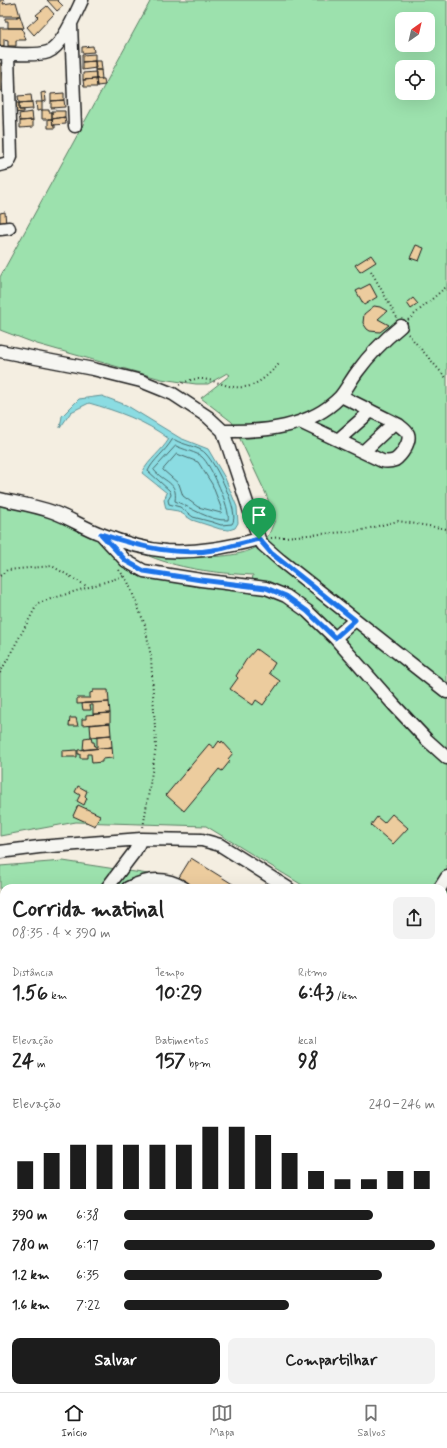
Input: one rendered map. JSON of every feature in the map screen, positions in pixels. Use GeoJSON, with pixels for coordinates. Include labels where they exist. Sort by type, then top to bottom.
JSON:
{"type":"FeatureCollection","features":[{"type":"Feature","properties":{"kind":"street"},"geometry":{"type":"LineString","coordinates":[[0,165],[8,164],[11,157],[4,53],[49,52],[55,49],[71,24],[82,0]]}},
{"type":"Feature","properties":{"kind":"street"},"geometry":{"type":"LineString","coordinates":[[71,24],[75,126]]}},
{"type":"Feature","properties":{"kind":"street"},"geometry":{"type":"LineString","coordinates":[[223,431],[250,432],[273,429],[300,422],[328,408],[341,396],[368,356],[401,326]]}},
{"type":"Feature","properties":{"kind":"street"},"geometry":{"type":"LineString","coordinates":[[0,351],[121,375],[173,394],[208,416],[223,431],[259,539],[271,553],[447,692]]}},
{"type":"Feature","properties":{"kind":"street"},"geometry":{"type":"LineString","coordinates":[[300,422],[382,461],[389,462],[399,456],[409,440],[408,434],[394,423],[341,396]]}},
{"type":"Feature","properties":{"kind":"street"},"geometry":{"type":"LineString","coordinates":[[338,440],[371,411]]}},
{"type":"Feature","properties":{"kind":"street"},"geometry":{"type":"LineString","coordinates":[[363,452],[394,423]]}},
{"type":"Feature","properties":{"kind":"street"},"geometry":{"type":"LineString","coordinates":[[0,499],[47,510],[98,533],[137,546],[164,551],[195,552],[219,549],[259,539]]}},
{"type":"Feature","properties":{"kind":"street"},"geometry":{"type":"LineString","coordinates":[[98,533],[126,561],[144,571],[266,588],[307,611],[335,638],[394,705],[447,758]]}},
{"type":"Feature","properties":{"kind":"street"},"geometry":{"type":"LineString","coordinates":[[335,638],[355,620]]}},
{"type":"Feature","properties":{"kind":"street"},"geometry":{"type":"LineString","coordinates":[[0,852],[39,847],[141,840],[202,840],[220,845],[282,884]]}},
{"type":"Feature","properties":{"kind":"street"},"geometry":{"type":"LineString","coordinates":[[110,884],[141,840]]}},
{"type":"Feature","properties":{"kind":"street"},"geometry":{"type":"LineString","coordinates":[[135,884],[156,879],[177,884]]}},
{"type":"Feature","properties":{"kind":"path"},"geometry":{"type":"LineString","coordinates":[[371,271],[401,326],[447,379]]}},
{"type":"Feature","properties":{"kind":"path"},"geometry":{"type":"LineString","coordinates":[[401,326],[447,286]]}},
{"type":"Feature","properties":{"kind":"path"},"geometry":{"type":"LineString","coordinates":[[173,394],[180,384],[196,379],[213,380],[230,386],[246,387],[256,383],[280,364]]}},
{"type":"Feature","properties":{"kind":"path"},"geometry":{"type":"LineString","coordinates":[[259,539],[358,531],[398,520],[447,530]]}},
{"type":"Feature","properties":{"kind":"path"},"geometry":{"type":"LineString","coordinates":[[115,565],[128,582],[145,625],[151,657],[156,747],[141,840]]}},
{"type":"Feature","properties":{"kind":"path"},"geometry":{"type":"LineString","coordinates":[[0,576],[7,570],[52,566],[88,587]]}},
{"type":"Feature","properties":{"kind":"path"},"geometry":{"type":"LineString","coordinates":[[0,673],[38,604],[124,576]]}},
{"type":"Feature","properties":{"kind":"green space"},"geometry":{"type":"Polygon","coordinates":[[[151,0],[447,0],[447,884],[300,884],[206,826],[76,822],[0,836],[0,504],[40,511],[76,526],[135,563],[165,574],[251,588],[253,575],[196,569],[169,563],[142,553],[171,556],[208,557],[243,553],[257,547],[266,539],[275,520],[266,494],[232,422],[201,398],[230,375],[227,373],[208,384],[196,384],[161,379],[37,344],[0,330],[0,277],[151,0]]]}},
{"type":"Feature","properties":{"kind":"green space"},"geometry":{"type":"Polygon","coordinates":[[[63,861],[214,884],[0,884],[0,866],[63,861]]]}},
{"type":"Feature","properties":{"kind":"water"},"geometry":{"type":"Polygon","coordinates":[[[102,396],[126,405],[180,438],[208,449],[225,478],[237,507],[238,523],[235,528],[229,530],[220,529],[192,520],[178,511],[166,509],[164,500],[167,493],[142,473],[169,439],[151,427],[121,413],[89,403],[71,412],[60,428],[62,416],[79,399],[102,396]]]}},
{"type":"Feature","properties":{"kind":"building"},"geometry":{"type":"Polygon","coordinates":[[[0,0],[4,0],[3,4],[16,2],[20,16],[0,16],[0,0]]]}},
{"type":"Feature","properties":{"kind":"building"},"geometry":{"type":"Polygon","coordinates":[[[47,0],[57,0],[63,6],[57,11],[47,0]]]}},
{"type":"Feature","properties":{"kind":"building"},"geometry":{"type":"Polygon","coordinates":[[[47,6],[54,14],[34,35],[27,27],[38,17],[36,15],[47,6]]]}},
{"type":"Feature","properties":{"kind":"building"},"geometry":{"type":"Polygon","coordinates":[[[17,16],[20,16],[24,28],[8,28],[8,21],[5,21],[5,18],[17,18],[17,16]]]}},
{"type":"Feature","properties":{"kind":"building"},"geometry":{"type":"Polygon","coordinates":[[[0,28],[22,28],[26,40],[16,40],[16,46],[8,46],[8,40],[4,39],[4,46],[0,46],[0,28]]]}},
{"type":"Feature","properties":{"kind":"building"},"geometry":{"type":"Polygon","coordinates":[[[93,46],[94,52],[82,53],[82,47],[93,46]]]}},
{"type":"Feature","properties":{"kind":"building"},"geometry":{"type":"Polygon","coordinates":[[[95,54],[95,61],[82,62],[82,55],[95,54]]]}},
{"type":"Feature","properties":{"kind":"building"},"geometry":{"type":"Polygon","coordinates":[[[95,61],[101,61],[102,70],[95,70],[95,61]]]}},
{"type":"Feature","properties":{"kind":"building"},"geometry":{"type":"Polygon","coordinates":[[[95,61],[96,68],[82,70],[82,62],[95,61]]]}},
{"type":"Feature","properties":{"kind":"building"},"geometry":{"type":"Polygon","coordinates":[[[0,63],[5,64],[4,91],[0,91],[0,63]]]}},
{"type":"Feature","properties":{"kind":"building"},"geometry":{"type":"Polygon","coordinates":[[[95,70],[101,70],[102,79],[96,79],[95,70]]]}},
{"type":"Feature","properties":{"kind":"building"},"geometry":{"type":"Polygon","coordinates":[[[96,72],[96,79],[83,80],[83,73],[96,72]]]}},
{"type":"Feature","properties":{"kind":"building"},"geometry":{"type":"Polygon","coordinates":[[[96,79],[104,79],[105,85],[97,86],[96,79]]]}},
{"type":"Feature","properties":{"kind":"building"},"geometry":{"type":"Polygon","coordinates":[[[96,79],[97,87],[84,87],[83,80],[96,79]]]}},
{"type":"Feature","properties":{"kind":"building"},"geometry":{"type":"Polygon","coordinates":[[[45,92],[46,101],[42,102],[41,93],[45,92]]]}},
{"type":"Feature","properties":{"kind":"building"},"geometry":{"type":"Polygon","coordinates":[[[64,93],[64,100],[51,101],[51,94],[64,93]]]}},
{"type":"Feature","properties":{"kind":"building"},"geometry":{"type":"Polygon","coordinates":[[[31,95],[32,102],[19,103],[18,96],[31,95]]]}},
{"type":"Feature","properties":{"kind":"building"},"geometry":{"type":"Polygon","coordinates":[[[64,100],[65,107],[51,108],[51,101],[64,100]]]}},
{"type":"Feature","properties":{"kind":"building"},"geometry":{"type":"Polygon","coordinates":[[[32,102],[33,109],[19,110],[19,103],[32,102]]]}},
{"type":"Feature","properties":{"kind":"building"},"geometry":{"type":"Polygon","coordinates":[[[36,102],[42,102],[42,110],[37,111],[36,102]]]}},
{"type":"Feature","properties":{"kind":"building"},"geometry":{"type":"Polygon","coordinates":[[[12,103],[19,103],[19,110],[24,110],[24,112],[13,113],[12,103]]]}},
{"type":"Feature","properties":{"kind":"building"},"geometry":{"type":"Polygon","coordinates":[[[42,110],[49,110],[49,112],[52,112],[52,119],[42,119],[42,110]]]}},
{"type":"Feature","properties":{"kind":"building"},"geometry":{"type":"Polygon","coordinates":[[[52,111],[65,111],[65,117],[52,119],[52,111]]]}},
{"type":"Feature","properties":{"kind":"building"},"geometry":{"type":"Polygon","coordinates":[[[32,112],[33,120],[20,121],[19,114],[32,112]]]}},
{"type":"Feature","properties":{"kind":"building"},"geometry":{"type":"Polygon","coordinates":[[[65,117],[66,124],[53,125],[52,119],[65,117]]]}},
{"type":"Feature","properties":{"kind":"building"},"geometry":{"type":"Polygon","coordinates":[[[48,119],[52,119],[55,128],[48,128],[48,119]]]}},
{"type":"Feature","properties":{"kind":"building"},"geometry":{"type":"Polygon","coordinates":[[[33,120],[33,127],[20,128],[20,121],[33,120]]]}},
{"type":"Feature","properties":{"kind":"building"},"geometry":{"type":"Polygon","coordinates":[[[5,212],[6,225],[0,225],[0,213],[5,212]]]}},
{"type":"Feature","properties":{"kind":"building"},"geometry":{"type":"Polygon","coordinates":[[[416,245],[424,248],[419,261],[410,258],[416,245]]]}},
{"type":"Feature","properties":{"kind":"building"},"geometry":{"type":"Polygon","coordinates":[[[371,255],[376,262],[360,272],[355,265],[371,255]]]}},
{"type":"Feature","properties":{"kind":"building"},"geometry":{"type":"Polygon","coordinates":[[[370,284],[377,297],[364,305],[356,291],[370,284]]]}},
{"type":"Feature","properties":{"kind":"building"},"geometry":{"type":"Polygon","coordinates":[[[413,298],[418,304],[411,309],[407,303],[413,298]]]}},
{"type":"Feature","properties":{"kind":"building"},"geometry":{"type":"Polygon","coordinates":[[[374,306],[380,307],[387,311],[378,319],[389,325],[380,332],[370,331],[363,323],[364,314],[374,306]]]}},
{"type":"Feature","properties":{"kind":"building"},"geometry":{"type":"Polygon","coordinates":[[[256,649],[275,663],[269,673],[280,681],[263,705],[256,700],[253,705],[230,689],[238,678],[236,676],[246,660],[256,649]]]}},
{"type":"Feature","properties":{"kind":"building"},"geometry":{"type":"Polygon","coordinates":[[[93,690],[108,690],[109,702],[77,704],[77,698],[90,698],[90,693],[93,692],[93,690]]]}},
{"type":"Feature","properties":{"kind":"building"},"geometry":{"type":"Polygon","coordinates":[[[109,702],[110,713],[93,714],[93,705],[90,705],[91,710],[83,710],[82,704],[84,703],[109,702]]]}},
{"type":"Feature","properties":{"kind":"building"},"geometry":{"type":"Polygon","coordinates":[[[110,713],[110,723],[82,725],[82,719],[86,719],[86,715],[110,713]]]}},
{"type":"Feature","properties":{"kind":"building"},"geometry":{"type":"Polygon","coordinates":[[[70,718],[76,718],[78,726],[69,726],[70,718]]]}},
{"type":"Feature","properties":{"kind":"building"},"geometry":{"type":"Polygon","coordinates":[[[110,723],[111,735],[91,737],[90,725],[110,723]]]}},
{"type":"Feature","properties":{"kind":"building"},"geometry":{"type":"Polygon","coordinates":[[[111,735],[112,747],[83,750],[84,738],[91,737],[95,747],[97,747],[97,736],[111,735]]]}},
{"type":"Feature","properties":{"kind":"building"},"geometry":{"type":"Polygon","coordinates":[[[219,741],[221,743],[222,741],[233,753],[228,759],[230,761],[222,771],[219,769],[184,811],[166,795],[209,744],[214,748],[219,741]]]}},
{"type":"Feature","properties":{"kind":"building"},"geometry":{"type":"Polygon","coordinates":[[[112,747],[113,758],[102,759],[102,762],[92,763],[91,754],[87,754],[87,758],[80,758],[80,754],[78,754],[78,750],[112,747]]]}},
{"type":"Feature","properties":{"kind":"building"},"geometry":{"type":"Polygon","coordinates":[[[77,750],[77,757],[62,757],[62,751],[77,750]]]}},
{"type":"Feature","properties":{"kind":"building"},"geometry":{"type":"Polygon","coordinates":[[[78,786],[87,791],[85,796],[87,798],[84,805],[77,801],[80,795],[75,792],[78,786]]]}},
{"type":"Feature","properties":{"kind":"building"},"geometry":{"type":"Polygon","coordinates":[[[78,805],[100,815],[95,826],[73,816],[78,805]]]}},
{"type":"Feature","properties":{"kind":"building"},"geometry":{"type":"Polygon","coordinates":[[[392,814],[408,828],[393,844],[371,825],[377,817],[384,823],[392,814]]]}},
{"type":"Feature","properties":{"kind":"building"},"geometry":{"type":"Polygon","coordinates":[[[191,858],[233,884],[186,884],[178,879],[191,858]]]}},
{"type":"Feature","properties":{"kind":"route"},"geometry":{"type":"LineString","coordinates":[[101,534],[137,546],[164,551],[195,552],[219,549],[259,539],[271,553],[355,620],[335,638],[307,611],[286,596],[266,588],[246,584],[201,580],[144,571],[126,561],[101,534]]}}]}
